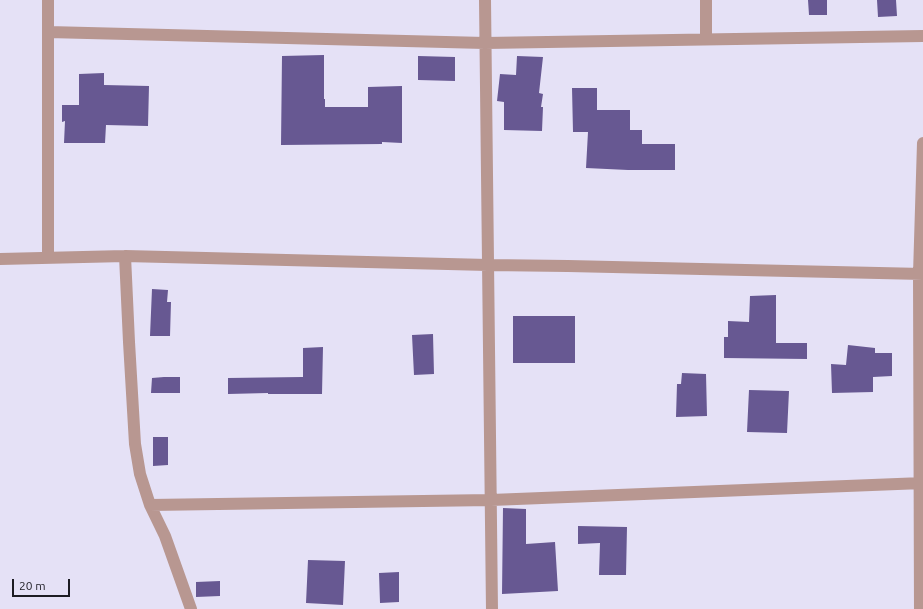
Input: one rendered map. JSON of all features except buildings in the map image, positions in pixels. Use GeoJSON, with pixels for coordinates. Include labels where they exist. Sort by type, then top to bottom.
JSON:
{"type":"FeatureCollection","features":[{"type":"Feature","properties":{"kind":"street"},"geometry":{"type":"LineString","coordinates":[[48,0],[48,258]]}},
{"type":"Feature","properties":{"kind":"street"},"geometry":{"type":"LineString","coordinates":[[485,0],[492,609]]}},
{"type":"Feature","properties":{"kind":"street"},"geometry":{"type":"LineString","coordinates":[[706,0],[706,39]]}},
{"type":"Feature","properties":{"kind":"street"},"geometry":{"type":"LineString","coordinates":[[48,32],[485,42],[923,36]]}},
{"type":"Feature","properties":{"kind":"street"},"geometry":{"type":"LineString","coordinates":[[920,609],[923,143]]}},
{"type":"Feature","properties":{"kind":"street"},"geometry":{"type":"LineString","coordinates":[[126,256],[135,444],[140,474],[150,505],[165,536],[192,609]]}},
{"type":"Feature","properties":{"kind":"street"},"geometry":{"type":"LineString","coordinates":[[0,259],[126,256],[488,266],[584,266],[921,274]]}},
{"type":"Feature","properties":{"kind":"street"},"geometry":{"type":"LineString","coordinates":[[150,505],[491,500],[922,483]]}}]}
